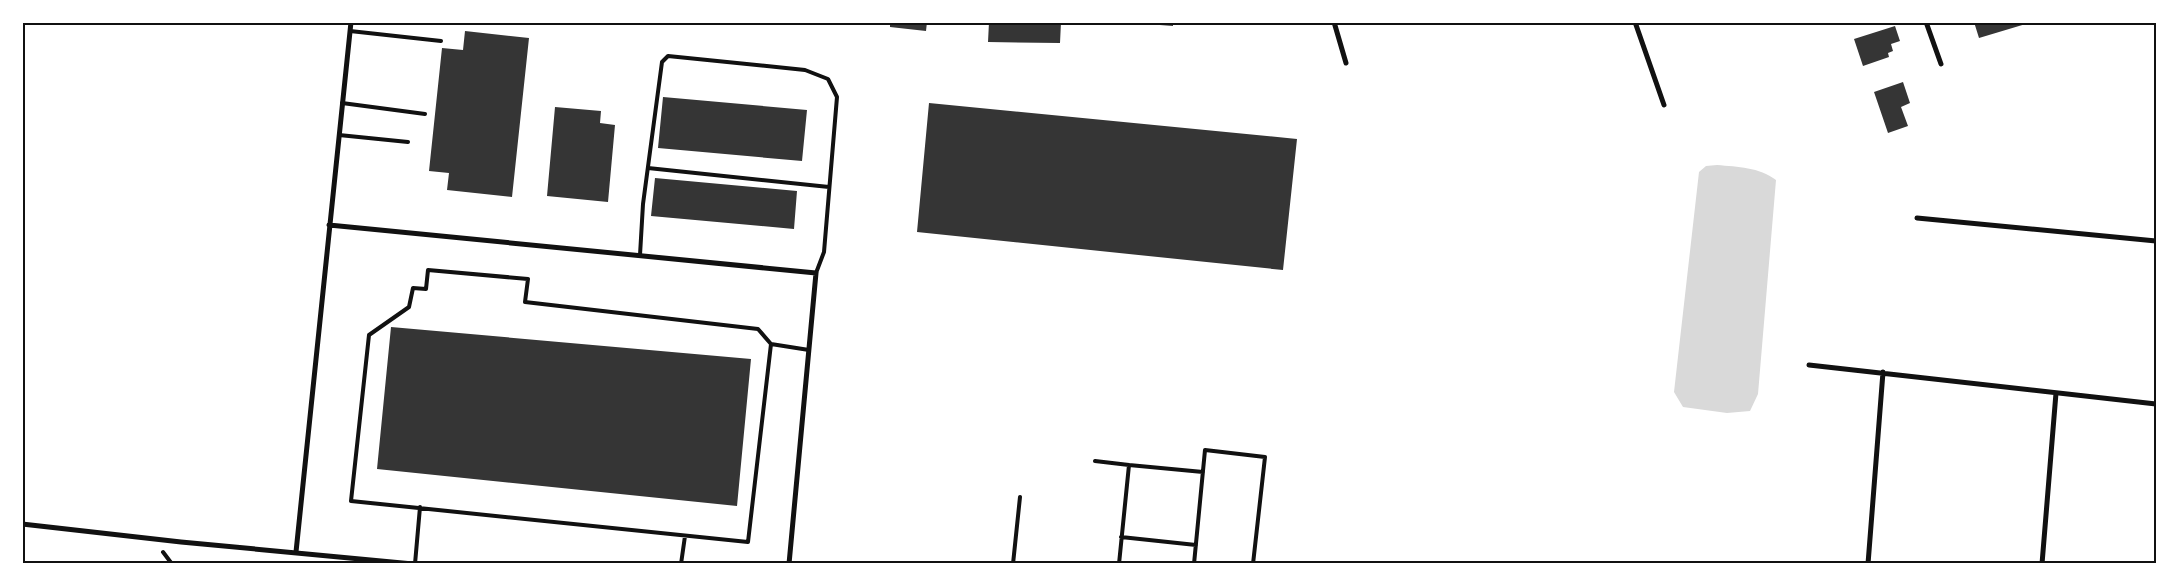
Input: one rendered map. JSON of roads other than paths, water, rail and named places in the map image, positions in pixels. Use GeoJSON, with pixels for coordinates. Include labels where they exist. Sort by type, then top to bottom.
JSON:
{"type":"FeatureCollection","features":[{"type":"Feature","properties":{"kind":"street"},"geometry":{"type":"LineString","coordinates":[[296,552],[351,22]]}},
{"type":"Feature","properties":{"kind":"street"},"geometry":{"type":"LineString","coordinates":[[1334,22],[1346,63]]}},
{"type":"Feature","properties":{"kind":"street"},"geometry":{"type":"LineString","coordinates":[[1635,22],[1664,105]]}},
{"type":"Feature","properties":{"kind":"street"},"geometry":{"type":"LineString","coordinates":[[1926,22],[1941,64]]}},
{"type":"Feature","properties":{"kind":"street"},"geometry":{"type":"LineString","coordinates":[[1917,218],[2156,241]]}},
{"type":"Feature","properties":{"kind":"street"},"geometry":{"type":"LineString","coordinates":[[329,225],[816,273],[789,564]]}},
{"type":"Feature","properties":{"kind":"street"},"geometry":{"type":"LineString","coordinates":[[1809,365],[2156,404]]}},
{"type":"Feature","properties":{"kind":"street"},"geometry":{"type":"LineString","coordinates":[[1868,564],[1883,372]]}},
{"type":"Feature","properties":{"kind":"street"},"geometry":{"type":"LineString","coordinates":[[2042,564],[2056,393]]}},
{"type":"Feature","properties":{"kind":"street"},"geometry":{"type":"LineString","coordinates":[[22,524],[414,564]]}},
{"type":"Feature","properties":{"kind":"lane"},"geometry":{"type":"LineString","coordinates":[[350,31],[441,41]]}},
{"type":"Feature","properties":{"kind":"lane"},"geometry":{"type":"LineString","coordinates":[[640,255],[648,168],[662,62],[668,56],[805,70],[828,79],[837,97],[824,252],[816,273]]}},
{"type":"Feature","properties":{"kind":"lane"},"geometry":{"type":"LineString","coordinates":[[342,103],[425,114]]}},
{"type":"Feature","properties":{"kind":"lane"},"geometry":{"type":"LineString","coordinates":[[339,135],[408,142]]}},
{"type":"Feature","properties":{"kind":"lane"},"geometry":{"type":"LineString","coordinates":[[648,168],[829,187]]}},
{"type":"Feature","properties":{"kind":"lane"},"geometry":{"type":"LineString","coordinates":[[771,344],[748,542],[351,501],[368,335],[409,307],[412,288],[426,289],[428,270],[528,280],[525,302],[758,329],[771,344],[809,350]]}},
{"type":"Feature","properties":{"kind":"lane"},"geometry":{"type":"LineString","coordinates":[[1194,564],[1205,450],[1265,457],[1253,564]]}},
{"type":"Feature","properties":{"kind":"lane"},"geometry":{"type":"LineString","coordinates":[[1095,461],[1202,472]]}},
{"type":"Feature","properties":{"kind":"lane"},"geometry":{"type":"LineString","coordinates":[[1119,564],[1129,465]]}},
{"type":"Feature","properties":{"kind":"lane"},"geometry":{"type":"LineString","coordinates":[[1013,564],[1020,497]]}},
{"type":"Feature","properties":{"kind":"lane"},"geometry":{"type":"LineString","coordinates":[[414,564],[420,507]]}},
{"type":"Feature","properties":{"kind":"lane"},"geometry":{"type":"LineString","coordinates":[[682,564],[685,536]]}},
{"type":"Feature","properties":{"kind":"lane"},"geometry":{"type":"LineString","coordinates":[[1121,537],[1196,545]]}},
{"type":"Feature","properties":{"kind":"lane"},"geometry":{"type":"LineString","coordinates":[[163,552],[172,564]]}}]}
